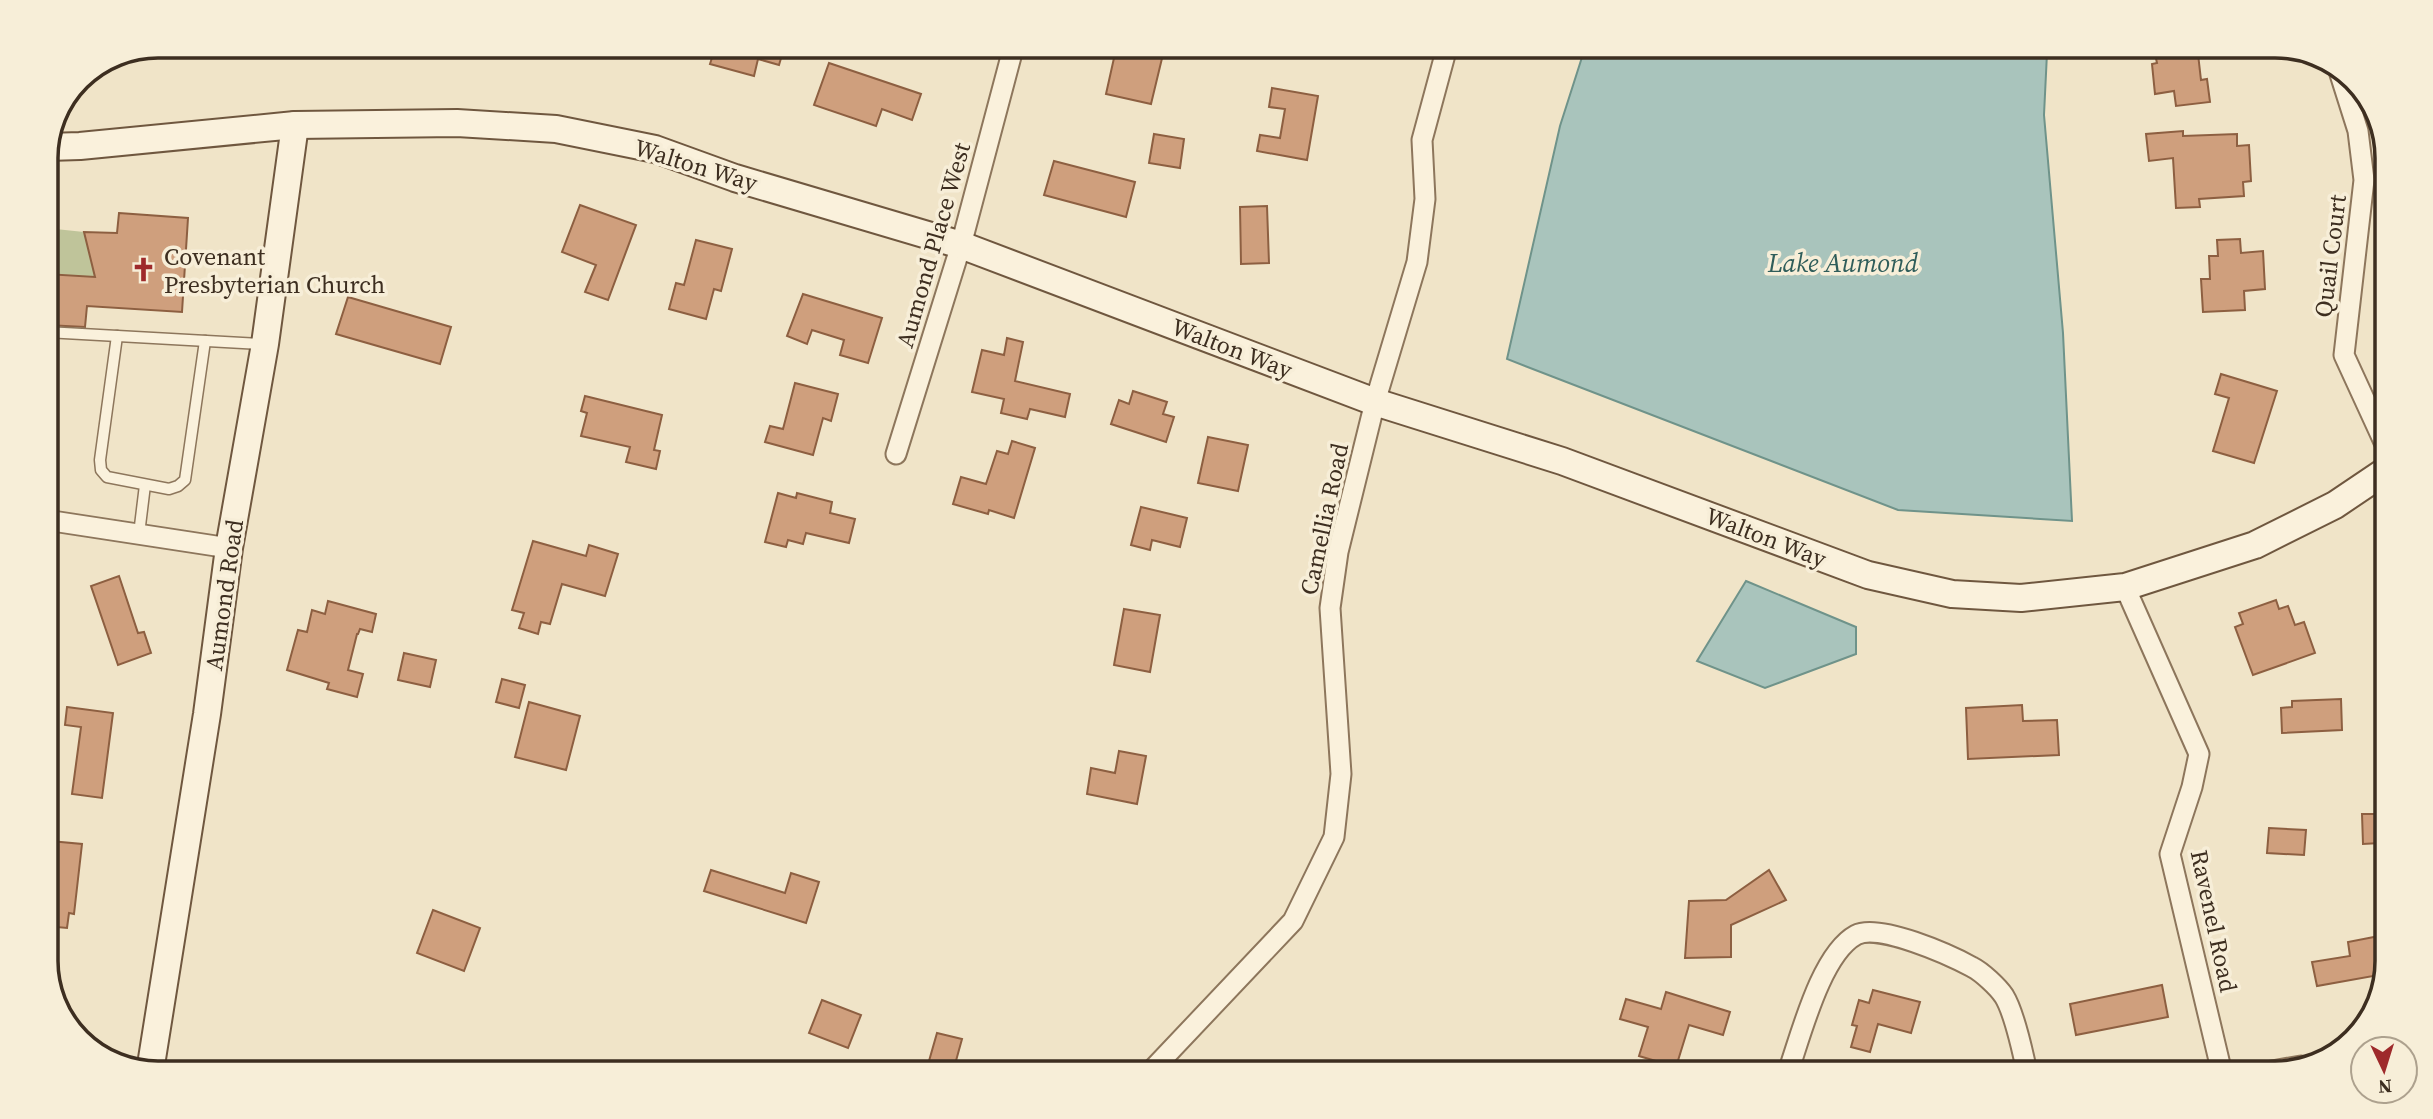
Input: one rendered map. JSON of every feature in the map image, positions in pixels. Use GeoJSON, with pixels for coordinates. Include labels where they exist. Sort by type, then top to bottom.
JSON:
{"type":"FeatureCollection","features":[{"type":"Feature","properties":{"kind":"main road","name":"Walton Way"},"geometry":{"type":"LineString","coordinates":[[59,146],[295,125],[457,123],[556,129],[655,149],[735,178],[961,245],[1375,402],[1562,461],[1868,575],[1952,594],[2021,598],[2125,587],[2255,545],[2335,505],[2375,478]]}},
{"type":"Feature","properties":{"kind":"main road","name":"Aumond Road"},"geometry":{"type":"LineString","coordinates":[[152,1060],[207,714],[229,548],[265,344],[295,125]]}},
{"type":"Feature","properties":{"kind":"street","name":"Aumond Place West"},"geometry":{"type":"LineString","coordinates":[[896,454],[961,245],[1011,58]]}},
{"type":"Feature","properties":{"kind":"street","name":"Camellia Road"},"geometry":{"type":"LineString","coordinates":[[1161,1061],[1293,921],[1334,837],[1341,774],[1330,608],[1338,552],[1375,402],[1417,262],[1425,199],[1422,140],[1444,58]]}},
{"type":"Feature","properties":{"kind":"street","name":"Quail Court"},"geometry":{"type":"LineString","coordinates":[[2343,85],[2358,131],[2364,180],[2344,355],[2375,422]]}},
{"type":"Feature","properties":{"kind":"street"},"geometry":{"type":"LineString","coordinates":[[58,522],[229,548]]}},
{"type":"Feature","properties":{"kind":"street","name":"Ravenel Road"},"geometry":{"type":"LineString","coordinates":[[2125,587],[2199,754],[2192,787],[2170,854],[2219,1061]]}},
{"type":"Feature","properties":{"kind":"street"},"geometry":{"type":"LineString","coordinates":[[1792,1061],[1820,981],[1842,947],[1858,934],[1880,933],[1919,945],[1975,968],[2004,996],[2025,1061]]}},
{"type":"Feature","properties":{"kind":"lane"},"geometry":{"type":"LineString","coordinates":[[58,333],[265,344]]}},
{"type":"Feature","properties":{"kind":"lane"},"geometry":{"type":"LineString","coordinates":[[117,336],[100,460],[101,470],[107,477],[169,489],[185,480],[205,341]]}},
{"type":"Feature","properties":{"kind":"lane"},"geometry":{"type":"LineString","coordinates":[[139,534],[145,485]]}},
{"type":"Feature","properties":{"kind":"green space"},"geometry":{"type":"Polygon","coordinates":[[[58,229],[84,232],[92,264],[103,278],[58,275],[58,229]]]}},
{"type":"Feature","properties":{"kind":"water","name":"Lake Aumond"},"geometry":{"type":"Polygon","coordinates":[[[1582,58],[2047,58],[2044,115],[2063,333],[2072,521],[1898,510],[1507,359],[1560,126],[1582,58]]]}},
{"type":"Feature","properties":{"kind":"water"},"geometry":{"type":"Polygon","coordinates":[[[1746,581],[1856,627],[1856,654],[1765,688],[1697,661],[1746,581]]]}},
{"type":"Feature","properties":{"kind":"building"},"geometry":{"type":"Polygon","coordinates":[[[712,58],[781,58],[779,65],[758,59],[754,76],[710,64],[712,58]]]}},
{"type":"Feature","properties":{"kind":"building"},"geometry":{"type":"Polygon","coordinates":[[[1114,58],[1162,58],[1151,104],[1106,94],[1114,58]]]}},
{"type":"Feature","properties":{"kind":"building"},"geometry":{"type":"Polygon","coordinates":[[[2156,58],[2198,58],[2201,80],[2207,79],[2210,102],[2176,106],[2174,91],[2155,94],[2152,64],[2157,63],[2156,58]]]}},
{"type":"Feature","properties":{"kind":"building"},"geometry":{"type":"Polygon","coordinates":[[[829,63],[921,94],[912,120],[882,109],[876,126],[814,105],[829,63]]]}},
{"type":"Feature","properties":{"kind":"building"},"geometry":{"type":"Polygon","coordinates":[[[1272,88],[1318,96],[1307,160],[1257,151],[1260,135],[1280,138],[1285,109],[1269,107],[1272,88]]]}},
{"type":"Feature","properties":{"kind":"building"},"geometry":{"type":"Polygon","coordinates":[[[2183,131],[2183,136],[2237,134],[2237,146],[2249,145],[2251,181],[2243,182],[2244,196],[2199,199],[2200,207],[2176,208],[2173,158],[2149,161],[2146,134],[2183,131]]]}},
{"type":"Feature","properties":{"kind":"building"},"geometry":{"type":"Polygon","coordinates":[[[1154,134],[1184,139],[1180,168],[1149,163],[1154,134]]]}},
{"type":"Feature","properties":{"kind":"building"},"geometry":{"type":"Polygon","coordinates":[[[1054,161],[1135,182],[1126,217],[1044,195],[1054,161]]]}},
{"type":"Feature","properties":{"kind":"building"},"geometry":{"type":"Polygon","coordinates":[[[580,205],[636,225],[608,300],[585,292],[596,265],[562,252],[580,205]]]}},
{"type":"Feature","properties":{"kind":"building"},"geometry":{"type":"Polygon","coordinates":[[[1267,206],[1269,263],[1241,264],[1240,207],[1267,206]]]}},
{"type":"Feature","properties":{"kind":"building","name":"Covenant Presbyterian Church"},"geometry":{"type":"Polygon","coordinates":[[[119,213],[188,218],[182,312],[87,306],[85,327],[58,326],[58,275],[95,277],[84,232],[117,233],[119,213]]]}},
{"type":"Feature","properties":{"kind":"building"},"geometry":{"type":"Polygon","coordinates":[[[2240,239],[2241,253],[2263,251],[2265,289],[2244,291],[2245,310],[2203,312],[2201,279],[2210,279],[2209,256],[2218,256],[2217,240],[2240,239]]]}},
{"type":"Feature","properties":{"kind":"building"},"geometry":{"type":"Polygon","coordinates":[[[696,240],[732,249],[721,291],[714,289],[706,319],[669,309],[676,283],[684,285],[696,240]]]}},
{"type":"Feature","properties":{"kind":"building"},"geometry":{"type":"Polygon","coordinates":[[[803,294],[882,318],[868,363],[840,355],[844,340],[812,330],[807,344],[787,336],[803,294]]]}},
{"type":"Feature","properties":{"kind":"building"},"geometry":{"type":"Polygon","coordinates":[[[348,297],[451,327],[440,364],[336,334],[348,297]]]}},
{"type":"Feature","properties":{"kind":"building"},"geometry":{"type":"Polygon","coordinates":[[[1007,338],[1023,342],[1015,381],[1070,394],[1065,417],[1030,409],[1027,419],[1001,413],[1004,399],[972,392],[982,350],[1004,355],[1007,338]]]}},
{"type":"Feature","properties":{"kind":"building"},"geometry":{"type":"Polygon","coordinates":[[[2221,374],[2277,391],[2254,463],[2213,451],[2229,398],[2215,394],[2221,374]]]}},
{"type":"Feature","properties":{"kind":"building"},"geometry":{"type":"Polygon","coordinates":[[[795,383],[838,394],[831,421],[823,418],[813,455],[765,442],[770,426],[783,429],[795,383]]]}},
{"type":"Feature","properties":{"kind":"building"},"geometry":{"type":"Polygon","coordinates":[[[1133,391],[1167,402],[1163,414],[1174,417],[1166,442],[1111,424],[1119,400],[1129,404],[1133,391]]]}},
{"type":"Feature","properties":{"kind":"building"},"geometry":{"type":"Polygon","coordinates":[[[585,396],[662,415],[654,450],[660,451],[656,469],[626,462],[630,447],[581,436],[587,413],[581,411],[585,396]]]}},
{"type":"Feature","properties":{"kind":"building"},"geometry":{"type":"Polygon","coordinates":[[[1208,437],[1248,445],[1238,491],[1198,483],[1208,437]]]}},
{"type":"Feature","properties":{"kind":"building"},"geometry":{"type":"Polygon","coordinates":[[[1012,441],[1035,448],[1014,518],[989,510],[988,514],[953,504],[961,477],[986,484],[997,451],[1008,454],[1012,441]]]}},
{"type":"Feature","properties":{"kind":"building"},"geometry":{"type":"Polygon","coordinates":[[[778,493],[796,498],[797,493],[832,502],[830,513],[855,519],[849,543],[806,533],[803,544],[788,540],[786,547],[765,542],[778,493]]]}},
{"type":"Feature","properties":{"kind":"building"},"geometry":{"type":"Polygon","coordinates":[[[1141,507],[1187,518],[1180,547],[1152,540],[1150,550],[1131,545],[1141,507]]]}},
{"type":"Feature","properties":{"kind":"building"},"geometry":{"type":"Polygon","coordinates":[[[533,541],[586,556],[589,545],[618,554],[605,596],[562,584],[550,624],[541,622],[538,634],[519,628],[524,613],[512,610],[533,541]]]}},
{"type":"Feature","properties":{"kind":"building"},"geometry":{"type":"Polygon","coordinates":[[[119,576],[138,633],[144,632],[151,653],[118,665],[91,586],[119,576]]]}},
{"type":"Feature","properties":{"kind":"building"},"geometry":{"type":"Polygon","coordinates":[[[2276,600],[2279,609],[2288,606],[2295,625],[2304,622],[2315,653],[2253,675],[2235,627],[2243,624],[2239,613],[2276,600]]]}},
{"type":"Feature","properties":{"kind":"building"},"geometry":{"type":"Polygon","coordinates":[[[328,601],[376,614],[372,632],[360,629],[357,634],[348,670],[363,674],[357,697],[327,689],[329,683],[287,670],[298,630],[307,632],[312,610],[325,614],[328,601]]]}},
{"type":"Feature","properties":{"kind":"building"},"geometry":{"type":"Polygon","coordinates":[[[1124,609],[1160,615],[1150,672],[1114,665],[1124,609]]]}},
{"type":"Feature","properties":{"kind":"building"},"geometry":{"type":"Polygon","coordinates":[[[404,653],[436,660],[430,687],[398,680],[404,653]]]}},
{"type":"Feature","properties":{"kind":"building"},"geometry":{"type":"Polygon","coordinates":[[[502,679],[525,685],[519,708],[496,702],[502,679]]]}},
{"type":"Feature","properties":{"kind":"building"},"geometry":{"type":"Polygon","coordinates":[[[2341,699],[2342,730],[2282,733],[2281,708],[2292,707],[2292,701],[2341,699]]]}},
{"type":"Feature","properties":{"kind":"building"},"geometry":{"type":"Polygon","coordinates":[[[529,702],[580,716],[566,770],[515,757],[529,702]]]}},
{"type":"Feature","properties":{"kind":"building"},"geometry":{"type":"Polygon","coordinates":[[[2022,705],[2023,721],[2057,720],[2059,755],[1968,759],[1966,708],[2022,705]]]}},
{"type":"Feature","properties":{"kind":"building"},"geometry":{"type":"Polygon","coordinates":[[[67,707],[113,713],[102,798],[72,794],[81,727],[65,725],[67,707]]]}},
{"type":"Feature","properties":{"kind":"building"},"geometry":{"type":"Polygon","coordinates":[[[1119,751],[1146,756],[1137,804],[1087,794],[1091,768],[1115,773],[1119,751]]]}},
{"type":"Feature","properties":{"kind":"building"},"geometry":{"type":"Polygon","coordinates":[[[2362,814],[2375,814],[2375,843],[2363,844],[2362,814]]]}},
{"type":"Feature","properties":{"kind":"building"},"geometry":{"type":"Polygon","coordinates":[[[2269,828],[2306,830],[2304,855],[2267,853],[2269,828]]]}},
{"type":"Feature","properties":{"kind":"building"},"geometry":{"type":"Polygon","coordinates":[[[58,842],[82,844],[74,914],[69,913],[67,928],[58,927],[58,842]]]}},
{"type":"Feature","properties":{"kind":"building"},"geometry":{"type":"Polygon","coordinates":[[[711,870],[785,893],[791,873],[819,882],[806,923],[704,891],[711,870]]]}},
{"type":"Feature","properties":{"kind":"building"},"geometry":{"type":"Polygon","coordinates":[[[1769,870],[1786,900],[1731,925],[1731,957],[1685,958],[1689,901],[1726,900],[1769,870]]]}},
{"type":"Feature","properties":{"kind":"building"},"geometry":{"type":"Polygon","coordinates":[[[433,910],[480,928],[464,971],[417,953],[433,910]]]}},
{"type":"Feature","properties":{"kind":"building"},"geometry":{"type":"Polygon","coordinates":[[[2375,937],[2373,976],[2317,986],[2312,962],[2350,956],[2348,942],[2375,937]]]}},
{"type":"Feature","properties":{"kind":"building"},"geometry":{"type":"Polygon","coordinates":[[[2162,985],[2168,1017],[2076,1035],[2070,1004],[2162,985]]]}},
{"type":"Feature","properties":{"kind":"building"},"geometry":{"type":"Polygon","coordinates":[[[1873,990],[1920,1002],[1911,1033],[1878,1024],[1870,1052],[1851,1047],[1857,1026],[1852,1025],[1859,1000],[1869,1003],[1873,990]]]}},
{"type":"Feature","properties":{"kind":"building"},"geometry":{"type":"Polygon","coordinates":[[[1666,992],[1730,1012],[1723,1035],[1689,1025],[1678,1061],[1656,1061],[1639,1056],[1648,1027],[1620,1019],[1626,999],[1661,1009],[1666,992]]]}},
{"type":"Feature","properties":{"kind":"building"},"geometry":{"type":"Polygon","coordinates":[[[822,1000],[861,1015],[848,1048],[809,1033],[822,1000]]]}},
{"type":"Feature","properties":{"kind":"building"},"geometry":{"type":"Polygon","coordinates":[[[937,1033],[962,1039],[956,1061],[929,1061],[937,1033]]]}},
{"type":"Feature","properties":{"kind":"place","name":"Covenant Presbyterian Church"},"geometry":{"type":"Point","coordinates":[144,270]}}]}
